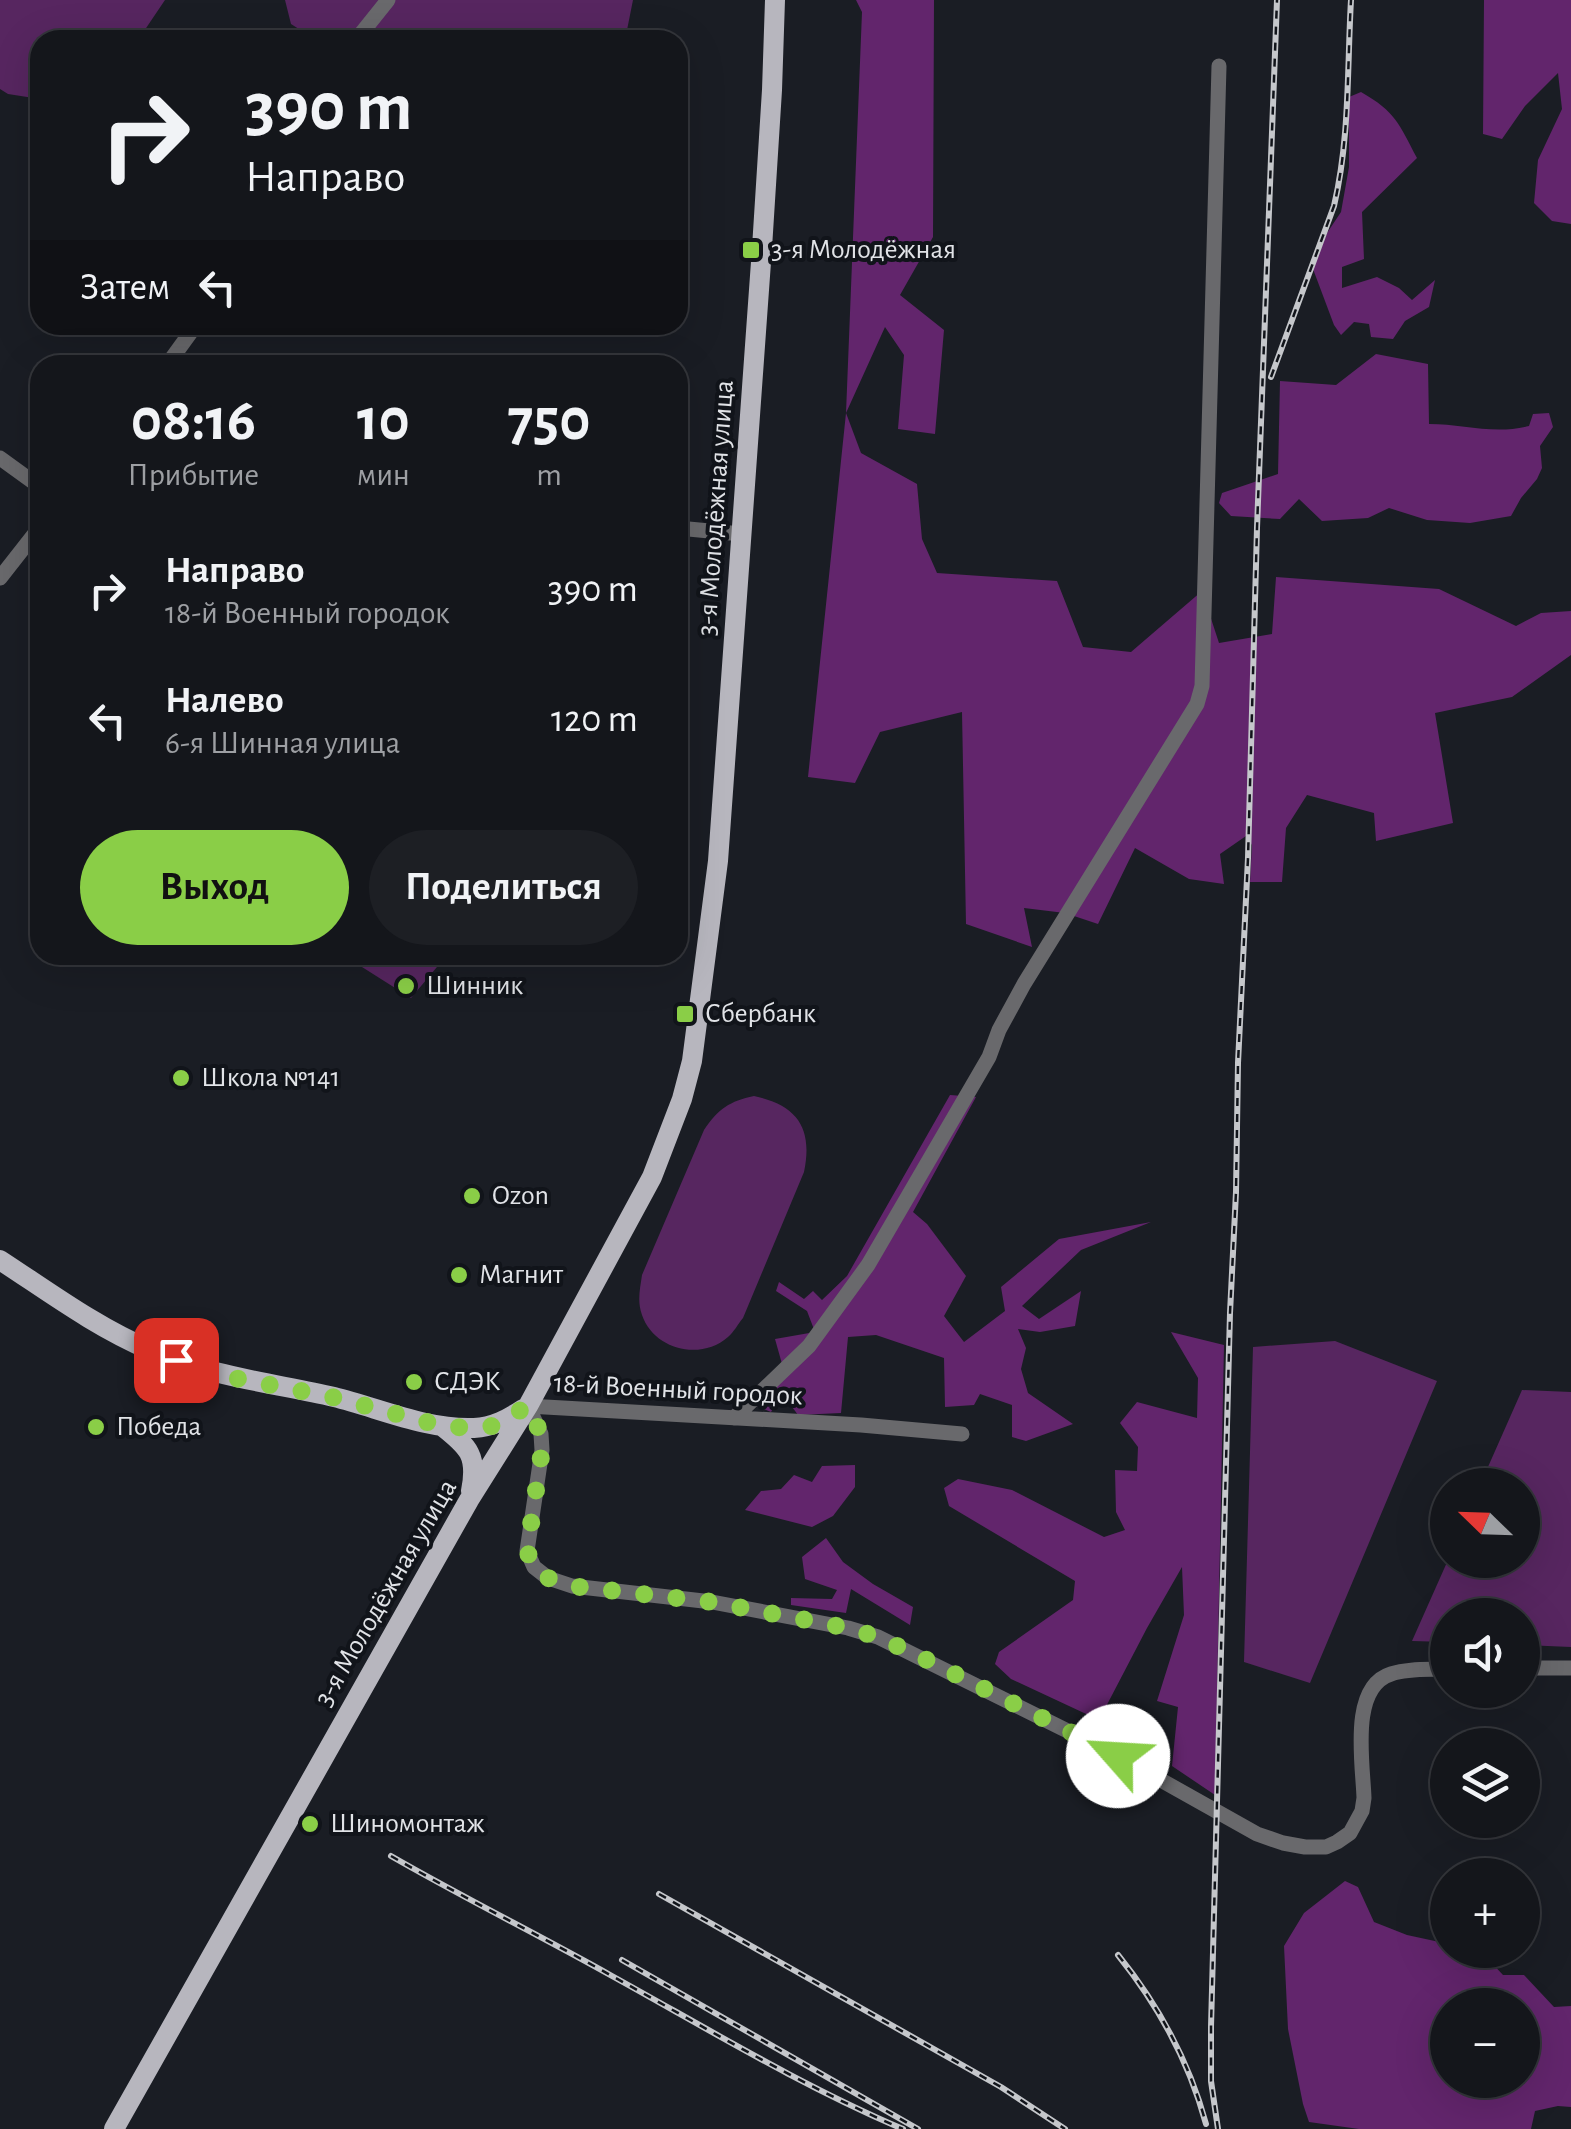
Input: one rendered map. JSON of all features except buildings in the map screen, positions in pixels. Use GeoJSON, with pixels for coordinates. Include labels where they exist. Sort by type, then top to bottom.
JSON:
{"type":"FeatureCollection","features":[{"type":"Feature","properties":{"kind":"main road","name":"3-я Молодёжная улица"},"geometry":{"type":"LineString","coordinates":[[114,2129],[469,1500],[528,1406],[652,1176],[682,1099],[692,1061],[718,861],[775,0]]}},
{"type":"Feature","properties":{"kind":"main road"},"geometry":{"type":"LineString","coordinates":[[0,1260],[87,1318],[160,1354],[219,1375],[332,1397],[442,1426],[492,1426],[528,1406]]}},
{"type":"Feature","properties":{"kind":"main road"},"geometry":{"type":"LineString","coordinates":[[442,1426],[470,1452],[475,1472],[469,1500]]}},
{"type":"Feature","properties":{"kind":"street"},"geometry":{"type":"LineString","coordinates":[[364,30],[388,0]]}},
{"type":"Feature","properties":{"kind":"street"},"geometry":{"type":"LineString","coordinates":[[734,1418],[808,1346],[868,1265],[989,1058],[1024,984],[1197,704],[1202,686],[1218,66]]}},
{"type":"Feature","properties":{"kind":"street"},"geometry":{"type":"LineString","coordinates":[[0,458],[30,480]]}},
{"type":"Feature","properties":{"kind":"street"},"geometry":{"type":"LineString","coordinates":[[688,529],[741,534]]}},
{"type":"Feature","properties":{"kind":"street"},"geometry":{"type":"LineString","coordinates":[[0,578],[30,540]]}},
{"type":"Feature","properties":{"kind":"street","name":"18-й Военный городок"},"geometry":{"type":"LineString","coordinates":[[962,1434],[861,1424],[528,1406],[541,1434],[542,1450],[527,1551],[534,1567],[548,1578],[572,1586],[712,1602],[878,1637],[1132,1763],[1257,1834],[1304,1848],[1326,1847],[1350,1832],[1362,1811],[1362,1718],[1366,1697],[1373,1687],[1388,1674],[1430,1670]]}},
{"type":"Feature","properties":{"kind":"street"},"geometry":{"type":"LineString","coordinates":[[1540,1668],[1571,1668]]}},
{"type":"Feature","properties":{"kind":"shaded area"},"geometry":{"type":"Polygon","coordinates":[[[0,0],[165,0],[145,30],[30,30],[30,97],[0,89],[0,0]]]}},
{"type":"Feature","properties":{"kind":"shaded area"},"geometry":{"type":"Polygon","coordinates":[[[285,0],[633,0],[627,30],[300,30],[291,24],[285,0]]]}},
{"type":"Feature","properties":{"kind":"shaded area"},"geometry":{"type":"Polygon","coordinates":[[[856,0],[934,0],[933,237],[900,295],[944,330],[935,434],[898,429],[904,355],[885,327],[846,413],[862,12],[856,0]]]}},
{"type":"Feature","properties":{"kind":"shaded area"},"geometry":{"type":"Polygon","coordinates":[[[1484,0],[1571,0],[1571,224],[1552,221],[1534,203],[1538,160],[1562,109],[1558,73],[1525,106],[1502,139],[1483,134],[1484,0]]]}},
{"type":"Feature","properties":{"kind":"shaded area"},"geometry":{"type":"Polygon","coordinates":[[[1361,92],[1395,120],[1417,158],[1362,212],[1364,259],[1342,267],[1342,288],[1377,277],[1412,300],[1435,280],[1429,307],[1405,321],[1393,339],[1371,337],[1369,324],[1354,322],[1341,335],[1313,269],[1327,233],[1341,212],[1349,167],[1349,97],[1361,92]]]}},
{"type":"Feature","properties":{"kind":"shaded area"},"geometry":{"type":"Polygon","coordinates":[[[1376,354],[1428,364],[1429,424],[1516,428],[1529,426],[1533,414],[1549,413],[1553,427],[1540,446],[1542,468],[1511,516],[1470,523],[1427,520],[1389,508],[1368,518],[1322,521],[1299,499],[1280,519],[1231,516],[1219,503],[1222,493],[1278,474],[1280,381],[1336,385],[1376,354]]]}},
{"type":"Feature","properties":{"kind":"shaded area"},"geometry":{"type":"Polygon","coordinates":[[[846,413],[861,453],[917,484],[922,539],[937,573],[1057,581],[1083,647],[1131,652],[1202,591],[1219,643],[1272,634],[1276,577],[1439,589],[1516,626],[1541,613],[1571,611],[1571,655],[1512,697],[1435,713],[1453,823],[1376,841],[1374,813],[1307,795],[1286,828],[1282,882],[1250,882],[1252,845],[1246,836],[1220,854],[1224,884],[1189,879],[1135,848],[1098,924],[1065,913],[1024,908],[1032,947],[966,924],[962,712],[880,732],[855,783],[808,777],[846,413]]]}},
{"type":"Feature","properties":{"kind":"shaded area"},"geometry":{"type":"Polygon","coordinates":[[[359,965],[439,965],[411,998],[359,965]]]}},
{"type":"Feature","properties":{"kind":"shaded area"},"geometry":{"type":"Polygon","coordinates":[[[950,1095],[976,1097],[913,1212],[927,1224],[966,1276],[944,1316],[964,1342],[1005,1311],[1001,1287],[1059,1239],[1151,1222],[1081,1250],[1022,1306],[1039,1319],[1081,1291],[1075,1326],[1040,1332],[1018,1329],[1026,1348],[1021,1369],[1028,1393],[1073,1424],[1026,1441],[1012,1437],[1012,1405],[980,1394],[974,1405],[945,1407],[944,1358],[876,1335],[848,1337],[841,1413],[798,1415],[782,1393],[771,1412],[743,1400],[784,1371],[775,1339],[815,1332],[807,1311],[776,1291],[779,1282],[804,1299],[813,1291],[822,1300],[847,1276],[950,1095]]]}},
{"type":"Feature","properties":{"kind":"shaded area"},"geometry":{"type":"Polygon","coordinates":[[[754,1096],[782,1106],[799,1121],[806,1143],[804,1172],[743,1318],[717,1344],[705,1349],[679,1348],[667,1344],[648,1327],[640,1305],[642,1275],[704,1130],[725,1107],[754,1096]]]}},
{"type":"Feature","properties":{"kind":"shaded area"},"geometry":{"type":"Polygon","coordinates":[[[1171,1332],[1224,1345],[1215,1795],[1172,1766],[1178,1707],[1157,1701],[1184,1615],[1182,1567],[1099,1720],[1011,1679],[995,1664],[999,1652],[1073,1600],[1075,1581],[949,1506],[944,1488],[958,1479],[1012,1490],[1104,1537],[1125,1530],[1116,1512],[1115,1470],[1137,1471],[1138,1447],[1120,1423],[1137,1402],[1197,1418],[1198,1378],[1171,1332]]]}},
{"type":"Feature","properties":{"kind":"shaded area"},"geometry":{"type":"Polygon","coordinates":[[[1335,1341],[1437,1381],[1310,1683],[1244,1662],[1253,1347],[1335,1341]]]}},
{"type":"Feature","properties":{"kind":"shaded area"},"geometry":{"type":"Polygon","coordinates":[[[1522,1390],[1571,1392],[1571,1647],[1540,1646],[1540,1598],[1431,1598],[1440,1578],[1540,1578],[1540,1468],[1488,1468],[1522,1390]]]}},
{"type":"Feature","properties":{"kind":"shaded area"},"geometry":{"type":"Polygon","coordinates":[[[855,1465],[855,1487],[833,1516],[812,1527],[745,1510],[761,1491],[781,1489],[794,1475],[812,1482],[822,1466],[855,1465]]]}},
{"type":"Feature","properties":{"kind":"shaded area"},"geometry":{"type":"Polygon","coordinates":[[[826,1538],[843,1562],[913,1607],[910,1625],[851,1589],[846,1613],[791,1605],[791,1598],[832,1599],[837,1590],[805,1579],[802,1557],[826,1538]]]}},
{"type":"Feature","properties":{"kind":"shaded area"},"geometry":{"type":"Polygon","coordinates":[[[1430,1600],[1430,1642],[1412,1641],[1430,1600]]]}},
{"type":"Feature","properties":{"kind":"shaded area"},"geometry":{"type":"Polygon","coordinates":[[[1345,1881],[1358,1887],[1374,1922],[1430,1940],[1430,1968],[1496,1968],[1503,1975],[1524,1975],[1536,1988],[1430,1988],[1430,2098],[1540,2098],[1540,1992],[1554,2007],[1571,2006],[1571,2107],[1535,2111],[1531,2129],[1359,2129],[1309,2122],[1288,2029],[1284,1946],[1304,1913],[1345,1881]]]}},
{"type":"Feature","properties":{"kind":"railway"},"geometry":{"type":"LineString","coordinates":[[1218,2129],[1211,2081],[1211,2027],[1230,1313],[1277,0]]}},
{"type":"Feature","properties":{"kind":"railway"},"geometry":{"type":"LineString","coordinates":[[1271,377],[1334,206],[1345,129],[1351,0]]}},
{"type":"Feature","properties":{"kind":"railway"},"geometry":{"type":"LineString","coordinates":[[391,1856],[792,2076],[903,2129]]}},
{"type":"Feature","properties":{"kind":"railway"},"geometry":{"type":"LineString","coordinates":[[659,1894],[1001,2087],[1065,2129]]}},
{"type":"Feature","properties":{"kind":"railway"},"geometry":{"type":"LineString","coordinates":[[1118,1955],[1171,2035],[1206,2124]]}},
{"type":"Feature","properties":{"kind":"railway"},"geometry":{"type":"LineString","coordinates":[[622,1960],[918,2129]]}},
{"type":"Feature","properties":{"kind":"place","name":"3-я Молодёжная"},"geometry":{"type":"Point","coordinates":[751,250]}},
{"type":"Feature","properties":{"kind":"place","name":"Шинник"},"geometry":{"type":"Point","coordinates":[406,986]}},
{"type":"Feature","properties":{"kind":"place","name":"Сбербанк"},"geometry":{"type":"Point","coordinates":[685,1014]}},
{"type":"Feature","properties":{"kind":"place","name":"Школа №141"},"geometry":{"type":"Point","coordinates":[181,1078]}},
{"type":"Feature","properties":{"kind":"place","name":"Ozon"},"geometry":{"type":"Point","coordinates":[472,1196]}},
{"type":"Feature","properties":{"kind":"place","name":"Магнит"},"geometry":{"type":"Point","coordinates":[459,1275]}},
{"type":"Feature","properties":{"kind":"place","name":"СДЭК"},"geometry":{"type":"Point","coordinates":[414,1382]}},
{"type":"Feature","properties":{"kind":"place","name":"Победа"},"geometry":{"type":"Point","coordinates":[96,1427]}},
{"type":"Feature","properties":{"kind":"place","name":"Шиномонтаж"},"geometry":{"type":"Point","coordinates":[310,1824]}},
{"type":"Feature","properties":{"kind":"route"},"geometry":{"type":"LineString","coordinates":[[176,1360],[219,1375],[332,1397],[442,1426],[492,1426],[528,1406],[541,1434],[542,1450],[527,1551],[534,1567],[548,1578],[572,1586],[712,1602],[878,1637],[1118,1756]]}}]}
